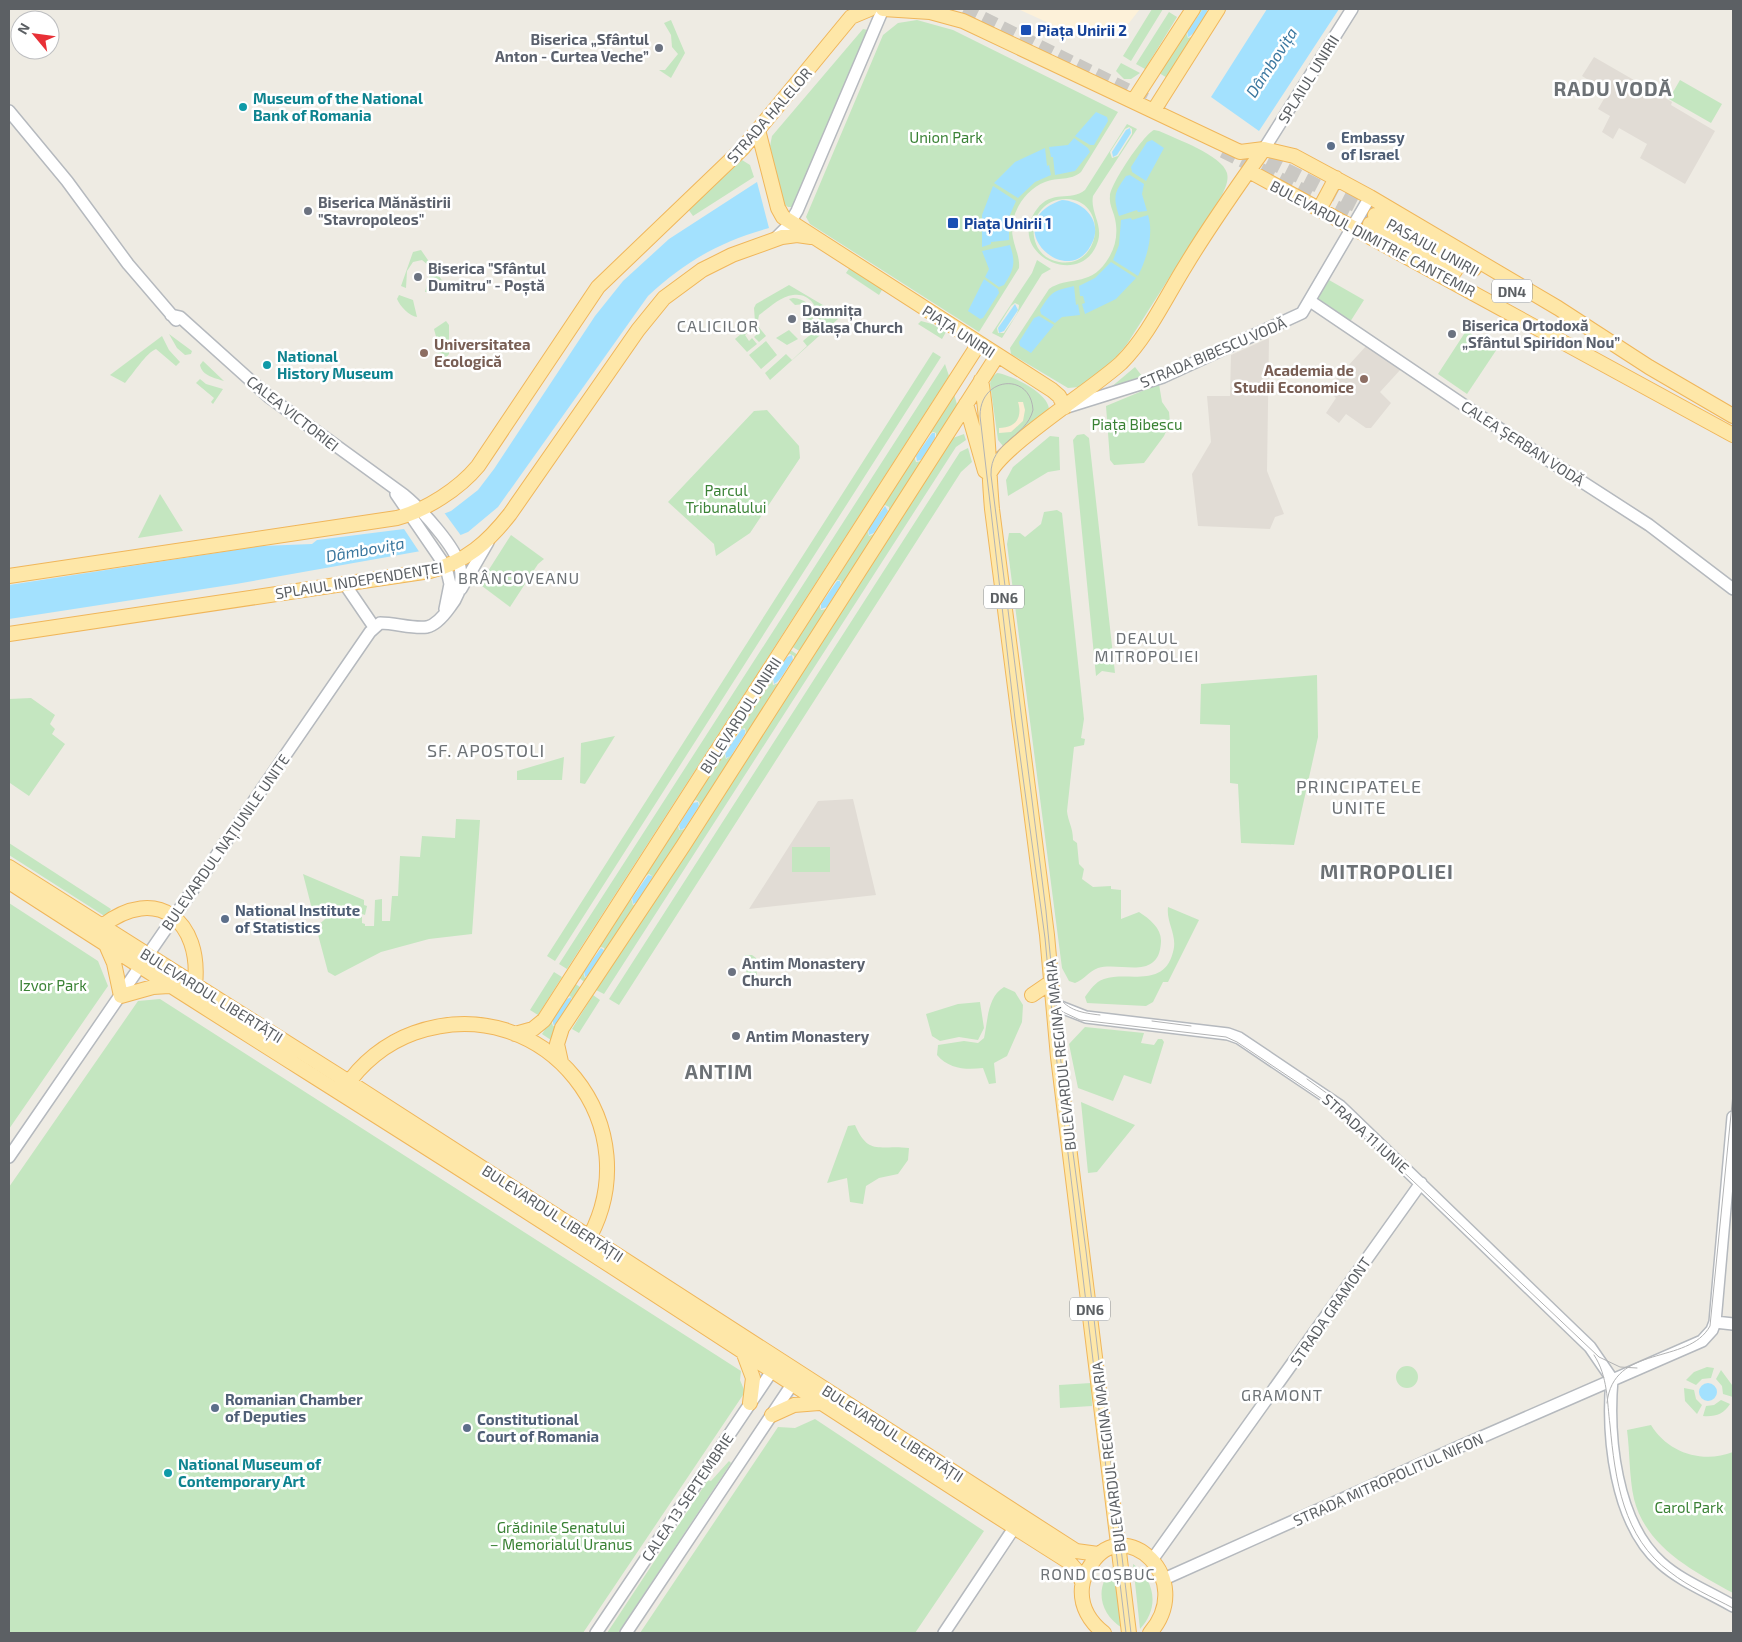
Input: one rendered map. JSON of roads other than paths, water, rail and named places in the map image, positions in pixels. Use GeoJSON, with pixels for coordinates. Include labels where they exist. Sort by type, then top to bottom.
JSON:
{"type":"FeatureCollection","features":[{"type":"Feature","properties":{"kind":"main road"},"geometry":{"type":"LineString","coordinates":[[852,14],[870,9]]}},
{"type":"Feature","properties":{"kind":"main road"},"geometry":{"type":"LineString","coordinates":[[791,223],[883,9],[930,12],[963,22],[1134,100],[1240,152],[1264,149]]}},
{"type":"Feature","properties":{"kind":"main road"},"geometry":{"type":"LineString","coordinates":[[945,9],[963,22]]}},
{"type":"Feature","properties":{"kind":"main road"},"geometry":{"type":"LineString","coordinates":[[1134,100],[1192,9]]}},
{"type":"Feature","properties":{"kind":"main road"},"geometry":{"type":"LineString","coordinates":[[1154,110],[1218,9]]}},
{"type":"Feature","properties":{"kind":"main road","name":"SPLAIUL UNIRII"},"geometry":{"type":"LineString","coordinates":[[1264,149],[1352,9]]}},
{"type":"Feature","properties":{"kind":"main road","name":"STRADA HALELOR"},"geometry":{"type":"LineString","coordinates":[[419,516],[478,466],[595,291],[640,245],[736,156],[852,14]]}},
{"type":"Feature","properties":{"kind":"main road","name":"CALEA VICTORIEI"},"geometry":{"type":"LineString","coordinates":[[9,111],[67,181],[128,264],[171,315],[242,382],[284,415],[396,494],[419,516]]}},
{"type":"Feature","properties":{"kind":"main road","name":"PIAȚA UNIRII"},"geometry":{"type":"LineString","coordinates":[[758,130],[779,212],[791,223],[978,345],[1052,390],[1065,397],[1086,392]]}},
{"type":"Feature","properties":{"kind":"main road"},"geometry":{"type":"LineString","coordinates":[[1065,408],[1086,392],[1132,350],[1224,206],[1264,149]]}},
{"type":"Feature","properties":{"kind":"main road","name":"BULEVARDUL DIMITRIE CANTEMIR"},"geometry":{"type":"LineString","coordinates":[[1264,149],[1294,156],[1370,197],[1558,308],[1649,367],[1733,416]]}},
{"type":"Feature","properties":{"kind":"main road"},"geometry":{"type":"LineString","coordinates":[[1240,152],[1249,171]]}},
{"type":"Feature","properties":{"kind":"main road","name":"BULEVARDUL DIMITRIE CANTEMIR"},"geometry":{"type":"LineString","coordinates":[[1249,171],[1640,382],[1733,435]]}},
{"type":"Feature","properties":{"kind":"main road"},"geometry":{"type":"LineString","coordinates":[[1320,208],[1336,178]]}},
{"type":"Feature","properties":{"kind":"main road","name":"STRADA BIBESCU VODĂ"},"geometry":{"type":"LineString","coordinates":[[989,476],[997,462],[1012,448],[1065,408],[1170,374],[1300,314],[1310,301],[1370,197]]}},
{"type":"Feature","properties":{"kind":"main road","name":"PASAJUL UNIRII"},"geometry":{"type":"LineString","coordinates":[[1640,382],[1372,219],[1649,367]]}},
{"type":"Feature","properties":{"kind":"main road","name":"SPLAIUL INDEPENDENȚEI"},"geometry":{"type":"LineString","coordinates":[[775,239],[791,223]]}},
{"type":"Feature","properties":{"kind":"main road","name":"SPLAIUL INDEPENDENȚEI"},"geometry":{"type":"LineString","coordinates":[[9,634],[344,583],[452,564],[490,538],[516,507],[638,330],[664,298],[687,280],[716,263],[775,239],[796,235],[811,236]]}},
{"type":"Feature","properties":{"kind":"main road","name":"CALEA ȘERBAN VODĂ"},"geometry":{"type":"LineString","coordinates":[[1310,301],[1480,416],[1649,525],[1733,589]]}},
{"type":"Feature","properties":{"kind":"main road","name":"BULEVARDUL UNIRII"},"geometry":{"type":"LineString","coordinates":[[515,1034],[533,1029],[544,1020],[978,345]]}},
{"type":"Feature","properties":{"kind":"main road"},"geometry":{"type":"LineString","coordinates":[[989,476],[990,450],[981,380],[997,356]]}},
{"type":"Feature","properties":{"kind":"main road","name":"BULEVARDUL UNIRII"},"geometry":{"type":"LineString","coordinates":[[561,1062],[557,1044],[562,1028],[682,846],[981,380]]}},
{"type":"Feature","properties":{"kind":"main road","name":"PIAȚA UNIRII"},"geometry":{"type":"LineString","coordinates":[[1052,390],[1059,396],[1065,408]]}},
{"type":"Feature","properties":{"kind":"main road","name":"DN6"},"geometry":{"type":"LineString","coordinates":[[966,404],[989,476]]}},
{"type":"Feature","properties":{"kind":"main road"},"geometry":{"type":"LineString","coordinates":[[949,431],[961,427],[974,432]]}},
{"type":"Feature","properties":{"kind":"main road","name":"BULEVARDUL REGINA MARIA"},"geometry":{"type":"LineString","coordinates":[[989,476],[1129,1633]]}},
{"type":"Feature","properties":{"kind":"main road"},"geometry":{"type":"LineString","coordinates":[[419,516],[436,553],[452,564],[461,575],[458,595]]}},
{"type":"Feature","properties":{"kind":"main road"},"geometry":{"type":"LineString","coordinates":[[419,516],[449,548],[452,564],[449,576],[449,591],[443,615]]}},
{"type":"Feature","properties":{"kind":"main road"},"geometry":{"type":"LineString","coordinates":[[9,576],[419,516]]}},
{"type":"Feature","properties":{"kind":"main road"},"geometry":{"type":"LineString","coordinates":[[344,583],[374,627],[384,623],[427,627],[443,615],[458,595],[490,538]]}},
{"type":"Feature","properties":{"kind":"main road","name":"BULEVARDUL NAȚIUNILE UNITE"},"geometry":{"type":"LineString","coordinates":[[9,1157],[374,627]]}},
{"type":"Feature","properties":{"kind":"main road","name":"BULEVARDUL LIBERTĂȚII"},"geometry":{"type":"LineString","coordinates":[[9,867],[195,985],[345,1088],[586,1242],[775,1366],[792,1385],[1069,1562],[1078,1572],[1082,1582]]}},
{"type":"Feature","properties":{"kind":"main road","name":"BULEVARDUL LIBERTĂȚII"},"geometry":{"type":"LineString","coordinates":[[9,882],[169,986],[345,1088]]}},
{"type":"Feature","properties":{"kind":"main road"},"geometry":{"type":"LineString","coordinates":[[102,926],[116,915],[132,909],[153,908],[174,916],[187,931],[194,945],[197,969],[195,985]]}},
{"type":"Feature","properties":{"kind":"main road"},"geometry":{"type":"LineString","coordinates":[[107,946],[114,963],[121,996],[153,986],[169,986]]}},
{"type":"Feature","properties":{"kind":"main road"},"geometry":{"type":"LineString","coordinates":[[1032,995],[1051,982]]}},
{"type":"Feature","properties":{"kind":"main road","name":"STRADA 11 IUNIE"},"geometry":{"type":"LineString","coordinates":[[1053,1004],[1086,1017],[1228,1034],[1239,1038],[1340,1106],[1590,1347],[1612,1379]]}},
{"type":"Feature","properties":{"kind":"main road"},"geometry":{"type":"LineString","coordinates":[[345,1088],[380,1052],[401,1038],[423,1030],[466,1024],[498,1028],[540,1046],[561,1062],[576,1078],[592,1103],[600,1121],[606,1147],[607,1172],[604,1196],[586,1242]]}},
{"type":"Feature","properties":{"kind":"main road"},"geometry":{"type":"LineString","coordinates":[[1733,1117],[1715,1322],[1733,1324]]}},
{"type":"Feature","properties":{"kind":"main road","name":"STRADA GRAMONT"},"geometry":{"type":"LineString","coordinates":[[1152,1560],[1421,1183]]}},
{"type":"Feature","properties":{"kind":"main road","name":"BULEVARDUL LIBERTĂȚII"},"geometry":{"type":"LineString","coordinates":[[586,1242],[744,1354],[800,1373],[1076,1551],[1098,1554]]}},
{"type":"Feature","properties":{"kind":"main road","name":"STRADA MITROPOLITUL NIFON"},"geometry":{"type":"LineString","coordinates":[[1164,1579],[1612,1379],[1697,1345],[1708,1336],[1715,1322]]}},
{"type":"Feature","properties":{"kind":"main road"},"geometry":{"type":"LineString","coordinates":[[744,1354],[753,1378],[750,1403]]}},
{"type":"Feature","properties":{"kind":"main road","name":"CALEA 13 SEPTEMBRIE"},"geometry":{"type":"LineString","coordinates":[[596,1633],[775,1366]]}},
{"type":"Feature","properties":{"kind":"main road","name":"CALEA 13 SEPTEMBRIE"},"geometry":{"type":"LineString","coordinates":[[626,1633],[800,1373]]}},
{"type":"Feature","properties":{"kind":"main road"},"geometry":{"type":"LineString","coordinates":[[1612,1379],[1610,1406],[1617,1470],[1622,1496],[1637,1532],[1650,1551],[1666,1567],[1733,1606]]}},
{"type":"Feature","properties":{"kind":"main road"},"geometry":{"type":"LineString","coordinates":[[772,1415],[794,1405],[820,1403]]}},
{"type":"Feature","properties":{"kind":"main road"},"geometry":{"type":"LineString","coordinates":[[944,1633],[1014,1528]]}},
{"type":"Feature","properties":{"kind":"main road"},"geometry":{"type":"LineString","coordinates":[[1104,1633],[1092,1622],[1085,1608],[1082,1582],[1098,1554],[1118,1545],[1133,1548],[1152,1560],[1164,1579],[1166,1589],[1165,1609],[1162,1618],[1150,1633]]}},
{"type":"Feature","properties":{"kind":"water"},"geometry":{"type":"Polygon","coordinates":[[[1203,9],[1207,9],[1207,12],[1203,21],[1188,37],[1187,31],[1203,9]]]}},
{"type":"Feature","properties":{"kind":"water","name":"Dâmbovița"},"geometry":{"type":"Polygon","coordinates":[[[1267,9],[1339,9],[1259,131],[1211,97],[1267,9]]]}},
{"type":"Feature","properties":{"kind":"water"},"geometry":{"type":"Polygon","coordinates":[[[1096,112],[1107,117],[1108,121],[1094,145],[1090,145],[1075,136],[1096,112]]]}},
{"type":"Feature","properties":{"kind":"water"},"geometry":{"type":"Polygon","coordinates":[[[1130,128],[1131,133],[1117,155],[1113,157],[1112,152],[1126,130],[1130,128]]]}},
{"type":"Feature","properties":{"kind":"water"},"geometry":{"type":"Polygon","coordinates":[[[1074,138],[1088,148],[1090,152],[1075,171],[1055,175],[1053,157],[1051,157],[1049,147],[1068,145],[1074,138]]]}},
{"type":"Feature","properties":{"kind":"water"},"geometry":{"type":"Polygon","coordinates":[[[1152,140],[1164,148],[1146,181],[1132,172],[1131,167],[1147,142],[1152,140]]]}},
{"type":"Feature","properties":{"kind":"water"},"geometry":{"type":"Polygon","coordinates":[[[1045,148],[1047,166],[1049,165],[1051,175],[1035,182],[1018,198],[994,183],[1015,162],[1045,148]]]}},
{"type":"Feature","properties":{"kind":"water"},"geometry":{"type":"Polygon","coordinates":[[[1130,175],[1144,184],[1142,194],[1147,211],[1138,212],[1137,210],[1119,216],[1115,199],[1116,195],[1126,176],[1130,175]]]}},
{"type":"Feature","properties":{"kind":"water","name":"Dâmbovița"},"geometry":{"type":"Polygon","coordinates":[[[757,182],[769,228],[719,246],[704,254],[676,273],[648,296],[498,507],[468,532],[421,551],[236,584],[9,619],[9,585],[261,546],[312,544],[317,540],[404,529],[451,511],[478,490],[494,469],[595,316],[623,281],[669,239],[757,182]]]}},
{"type":"Feature","properties":{"kind":"water"},"geometry":{"type":"Polygon","coordinates":[[[993,186],[1016,201],[1009,217],[1009,240],[991,242],[991,244],[982,247],[982,215],[993,186]]]}},
{"type":"Feature","properties":{"kind":"water"},"geometry":{"type":"Polygon","coordinates":[[[1062,200],[1077,204],[1083,208],[1095,225],[1093,241],[1082,256],[1069,261],[1055,258],[1043,250],[1036,238],[1035,224],[1043,211],[1062,200]]]}},
{"type":"Feature","properties":{"kind":"water"},"geometry":{"type":"Polygon","coordinates":[[[1148,215],[1150,222],[1149,246],[1138,276],[1113,260],[1119,245],[1121,220],[1131,218],[1132,220],[1148,215]]]}},
{"type":"Feature","properties":{"kind":"water"},"geometry":{"type":"Polygon","coordinates":[[[1010,245],[1013,257],[1012,270],[1004,285],[999,287],[985,277],[989,269],[982,251],[1010,245]]]}},
{"type":"Feature","properties":{"kind":"water"},"geometry":{"type":"Polygon","coordinates":[[[1111,262],[1136,278],[1116,299],[1085,314],[1082,304],[1085,303],[1083,296],[1080,296],[1079,286],[1095,278],[1111,262]]]}},
{"type":"Feature","properties":{"kind":"water"},"geometry":{"type":"Polygon","coordinates":[[[984,279],[998,289],[999,293],[983,318],[980,319],[968,311],[984,279]]]}},
{"type":"Feature","properties":{"kind":"water"},"geometry":{"type":"Polygon","coordinates":[[[1074,286],[1076,305],[1078,304],[1080,315],[1062,317],[1055,323],[1041,314],[1040,310],[1050,295],[1074,286]]]}},
{"type":"Feature","properties":{"kind":"water"},"geometry":{"type":"Polygon","coordinates":[[[1015,304],[1018,310],[1004,331],[999,333],[998,328],[1015,304]]]}},
{"type":"Feature","properties":{"kind":"water"},"geometry":{"type":"Polygon","coordinates":[[[1039,316],[1054,325],[1031,353],[1020,346],[1019,342],[1034,318],[1039,316]]]}},
{"type":"Feature","properties":{"kind":"water"},"geometry":{"type":"Polygon","coordinates":[[[932,433],[935,433],[935,438],[921,460],[917,461],[916,456],[932,433]]]}},
{"type":"Feature","properties":{"kind":"water"},"geometry":{"type":"Polygon","coordinates":[[[885,506],[888,511],[874,533],[869,535],[868,529],[885,506]]]}},
{"type":"Feature","properties":{"kind":"water"},"geometry":{"type":"Polygon","coordinates":[[[837,581],[840,581],[841,585],[827,607],[821,609],[821,604],[837,581]]]}},
{"type":"Feature","properties":{"kind":"water"},"geometry":{"type":"Polygon","coordinates":[[[792,655],[793,660],[782,677],[774,684],[773,678],[787,657],[792,655]]]}},
{"type":"Feature","properties":{"kind":"water"},"geometry":{"type":"Polygon","coordinates":[[[742,729],[745,730],[745,734],[731,756],[726,758],[725,752],[742,729]]]}},
{"type":"Feature","properties":{"kind":"water"},"geometry":{"type":"Polygon","coordinates":[[[698,802],[699,806],[685,828],[680,830],[679,825],[693,803],[698,802]]]}},
{"type":"Feature","properties":{"kind":"water"},"geometry":{"type":"Polygon","coordinates":[[[648,875],[652,876],[652,880],[638,902],[633,904],[632,898],[648,875]]]}},
{"type":"Feature","properties":{"kind":"water"},"geometry":{"type":"Polygon","coordinates":[[[601,948],[604,950],[604,953],[590,975],[585,977],[584,971],[601,948]]]}},
{"type":"Feature","properties":{"kind":"water"},"geometry":{"type":"Polygon","coordinates":[[[571,997],[572,1001],[554,1026],[552,1020],[567,999],[571,997]]]}},
{"type":"Feature","properties":{"kind":"water"},"geometry":{"type":"Polygon","coordinates":[[[1708,1383],[1714,1386],[1717,1392],[1714,1398],[1708,1401],[1702,1398],[1699,1392],[1702,1386],[1708,1383]]]}},
{"type":"Feature","properties":{"kind":"tunnel"},"geometry":{"type":"LineString","coordinates":[[964,9],[1167,110]]}},
{"type":"Feature","properties":{"kind":"tunnel"},"geometry":{"type":"LineString","coordinates":[[1223,151],[1370,224]]}},
{"type":"Feature","properties":{"kind":"tunnel"},"geometry":{"type":"LineString","coordinates":[[1249,151],[1375,215]]}},
{"type":"Feature","properties":{"kind":"tram line"},"geometry":{"type":"LineString","coordinates":[[1126,1633],[1055,1046],[1045,938],[1015,719],[980,416],[982,403],[988,393],[996,387],[1006,384],[1024,389],[1030,398],[1033,410],[1023,427],[996,454],[992,464],[991,475],[1046,911],[1059,1047],[1086,1251],[1131,1633]]}},
{"type":"Feature","properties":{"kind":"tram line"},"geometry":{"type":"LineString","coordinates":[[1058,996],[1071,1008],[1100,1015]]}},
{"type":"Feature","properties":{"kind":"tram line"},"geometry":{"type":"LineString","coordinates":[[1054,1003],[1063,1012],[1080,1020],[1226,1037],[1237,1042],[1337,1109],[1599,1357],[1620,1367],[1637,1368]]}},
{"type":"Feature","properties":{"kind":"tram line"},"geometry":{"type":"LineString","coordinates":[[1152,1021],[1191,1026]]}},
{"type":"Feature","properties":{"kind":"tram line"},"geometry":{"type":"LineString","coordinates":[[1307,1079],[1346,1107]]}},
{"type":"Feature","properties":{"kind":"tram line"},"geometry":{"type":"LineString","coordinates":[[1607,1403],[1612,1384],[1623,1371],[1636,1363],[1685,1346],[1700,1338],[1710,1326],[1733,1094]]}},
{"type":"Feature","properties":{"kind":"tram line"},"geometry":{"type":"LineString","coordinates":[[1594,1355],[1599,1363],[1604,1380],[1615,1466],[1624,1506],[1632,1525],[1654,1558],[1670,1572],[1693,1587],[1733,1608]]}},
{"type":"Feature","properties":{"kind":"place","name":"Piața Unirii 2"},"geometry":{"type":"Point","coordinates":[1026,30]}},
{"type":"Feature","properties":{"kind":"place","name":"Biserica „Sfântul Anton - Curtea Veche”"},"geometry":{"type":"Point","coordinates":[659,48]}},
{"type":"Feature","properties":{"kind":"place","name":"Museum of the National Bank of Romania"},"geometry":{"type":"Point","coordinates":[243,107]}},
{"type":"Feature","properties":{"kind":"place","name":"Embassy of Israel"},"geometry":{"type":"Point","coordinates":[1331,146]}},
{"type":"Feature","properties":{"kind":"place","name":"Biserica Mănăstirii \"Stavropoleos\""},"geometry":{"type":"Point","coordinates":[308,211]}},
{"type":"Feature","properties":{"kind":"place","name":"Piața Unirii 1"},"geometry":{"type":"Point","coordinates":[953,223]}},
{"type":"Feature","properties":{"kind":"place","name":"Biserica \"Sfântul Dumitru\" - Poștă"},"geometry":{"type":"Point","coordinates":[418,277]}},
{"type":"Feature","properties":{"kind":"place","name":"Domnița Bălașa Church"},"geometry":{"type":"Point","coordinates":[792,319]}},
{"type":"Feature","properties":{"kind":"place","name":"Biserica Ortodoxă „Sfântul Spiridon Nou”"},"geometry":{"type":"Point","coordinates":[1452,334]}},
{"type":"Feature","properties":{"kind":"place","name":"Universitatea Ecologică"},"geometry":{"type":"Point","coordinates":[424,353]}},
{"type":"Feature","properties":{"kind":"place","name":"National History Museum"},"geometry":{"type":"Point","coordinates":[267,365]}},
{"type":"Feature","properties":{"kind":"place","name":"Academia de Studii Economice"},"geometry":{"type":"Point","coordinates":[1364,379]}},
{"type":"Feature","properties":{"kind":"place","name":"National Institute of Statistics"},"geometry":{"type":"Point","coordinates":[225,919]}},
{"type":"Feature","properties":{"kind":"place","name":"Antim Monastery Church"},"geometry":{"type":"Point","coordinates":[732,972]}},
{"type":"Feature","properties":{"kind":"place","name":"Antim Monastery"},"geometry":{"type":"Point","coordinates":[736,1036]}},
{"type":"Feature","properties":{"kind":"place","name":"Romanian Chamber of Deputies"},"geometry":{"type":"Point","coordinates":[215,1408]}},
{"type":"Feature","properties":{"kind":"place","name":"Constitutional Court of Romania"},"geometry":{"type":"Point","coordinates":[467,1428]}},
{"type":"Feature","properties":{"kind":"place","name":"National Museum of Contemporary Art"},"geometry":{"type":"Point","coordinates":[168,1473]}},
{"type":"Feature","properties":{"kind":"district","name":"RADU VODĂ"},"geometry":{"type":"Point","coordinates":[1613,88]}},
{"type":"Feature","properties":{"kind":"district","name":"CALICILOR"},"geometry":{"type":"Point","coordinates":[718,325]}},
{"type":"Feature","properties":{"kind":"district","name":"BRÂNCOVEANU"},"geometry":{"type":"Point","coordinates":[519,577]}},
{"type":"Feature","properties":{"kind":"district","name":"DEALUL MITROPOLIEI"},"geometry":{"type":"Point","coordinates":[1147,646]}},
{"type":"Feature","properties":{"kind":"district","name":"SF. APOSTOLI"},"geometry":{"type":"Point","coordinates":[486,750]}},
{"type":"Feature","properties":{"kind":"district","name":"PRINCIPATELE UNITE"},"geometry":{"type":"Point","coordinates":[1359,796]}},
{"type":"Feature","properties":{"kind":"district","name":"MITROPOLIEI"},"geometry":{"type":"Point","coordinates":[1387,871]}},
{"type":"Feature","properties":{"kind":"district","name":"ANTIM"},"geometry":{"type":"Point","coordinates":[719,1071]}},
{"type":"Feature","properties":{"kind":"district","name":"GRAMONT"},"geometry":{"type":"Point","coordinates":[1282,1394]}},
{"type":"Feature","properties":{"kind":"district","name":"ROND COȘBUC"},"geometry":{"type":"Point","coordinates":[1098,1573]}},
{"type":"Feature","properties":{"kind":"park label","name":"Union Park"},"geometry":{"type":"Point","coordinates":[946,137]}},
{"type":"Feature","properties":{"kind":"park label","name":"Piața Bibescu"},"geometry":{"type":"Point","coordinates":[1137,424]}},
{"type":"Feature","properties":{"kind":"park label","name":"Parcul Tribunalului"},"geometry":{"type":"Point","coordinates":[726,498]}},
{"type":"Feature","properties":{"kind":"park label","name":"Izvor Park"},"geometry":{"type":"Point","coordinates":[53,985]}},
{"type":"Feature","properties":{"kind":"park label","name":"Carol Park"},"geometry":{"type":"Point","coordinates":[1689,1507]}},
{"type":"Feature","properties":{"kind":"park label","name":"Grădinile Senatului – Memorialul Uranus"},"geometry":{"type":"Point","coordinates":[561,1536]}}]}
